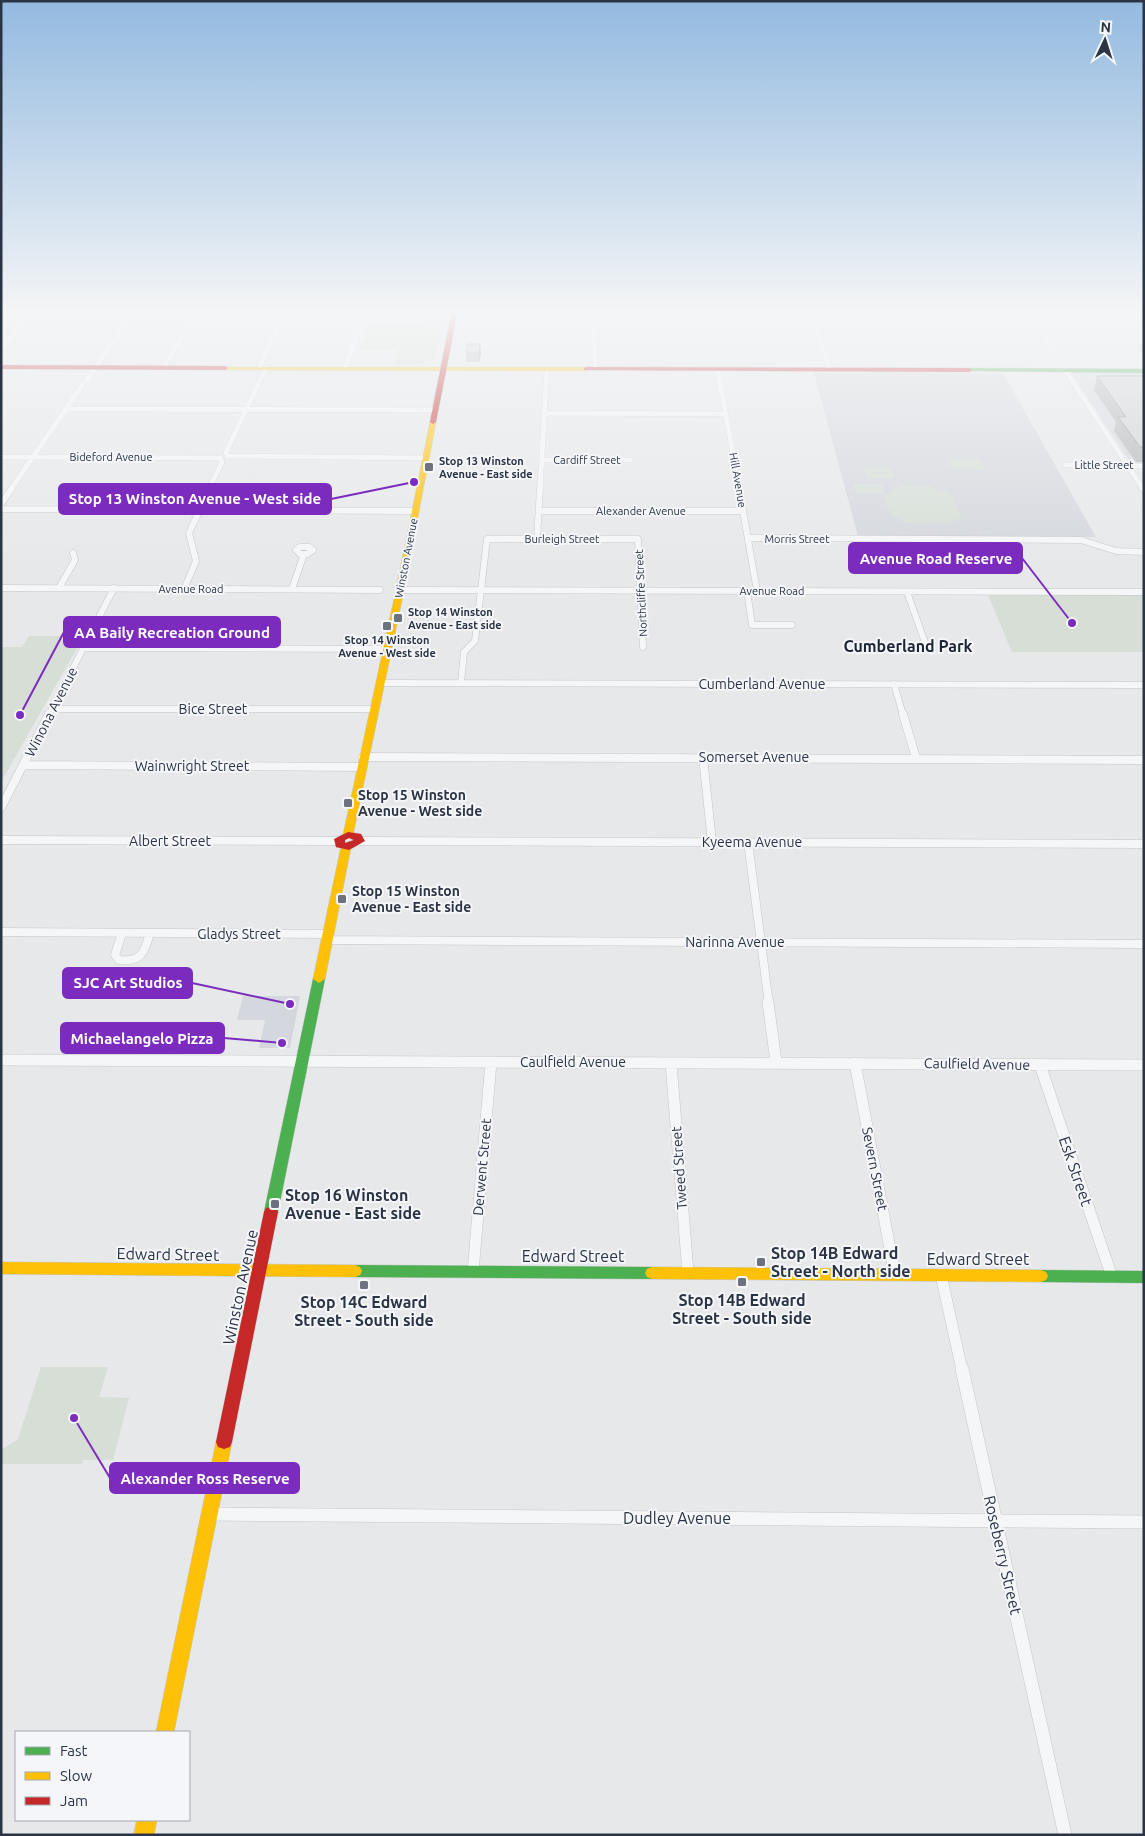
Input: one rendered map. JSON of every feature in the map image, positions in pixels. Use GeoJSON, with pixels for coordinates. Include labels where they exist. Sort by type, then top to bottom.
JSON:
{"type":"FeatureCollection","features":[{"type":"Feature","properties":{"kind":"main road","name":"Winston Avenue"},"geometry":{"type":"LineString","coordinates":[[165,1731],[260,1271],[327,937],[344,841],[400,590],[437,396]]}},
{"type":"Feature","properties":{"kind":"main road"},"geometry":{"type":"LineString","coordinates":[[344,841],[356,845],[360,841]]}},
{"type":"Feature","properties":{"kind":"main road","name":"Edward Street"},"geometry":{"type":"LineString","coordinates":[[1,1268],[1144,1277]]}},
{"type":"Feature","properties":{"kind":"main road"},"geometry":{"type":"LineString","coordinates":[[144,1835],[148,1821]]}},
{"type":"Feature","properties":{"kind":"street"},"geometry":{"type":"LineString","coordinates":[[1,504],[76,396]]}},
{"type":"Feature","properties":{"kind":"street"},"geometry":{"type":"LineString","coordinates":[[252,396],[226,452],[227,456],[425,458]]}},
{"type":"Feature","properties":{"kind":"street"},"geometry":{"type":"LineString","coordinates":[[537,538],[545,396]]}},
{"type":"Feature","properties":{"kind":"street","name":"Hill Avenue"},"geometry":{"type":"LineString","coordinates":[[723,396],[757,591]]}},
{"type":"Feature","properties":{"kind":"street"},"geometry":{"type":"LineString","coordinates":[[1082,396],[1144,490]]}},
{"type":"Feature","properties":{"kind":"street"},"geometry":{"type":"LineString","coordinates":[[68,409],[434,410]]}},
{"type":"Feature","properties":{"kind":"street"},"geometry":{"type":"LineString","coordinates":[[544,413],[726,414]]}},
{"type":"Feature","properties":{"kind":"street","name":"Bideford Avenue"},"geometry":{"type":"LineString","coordinates":[[1,457],[220,458],[222,462],[200,510]]}},
{"type":"Feature","properties":{"kind":"street","name":"Cardiff Street"},"geometry":{"type":"LineString","coordinates":[[542,460],[632,460]]}},
{"type":"Feature","properties":{"kind":"street","name":"Little Street"},"geometry":{"type":"LineString","coordinates":[[1065,465],[1144,466]]}},
{"type":"Feature","properties":{"kind":"street"},"geometry":{"type":"LineString","coordinates":[[1,508],[415,511]]}},
{"type":"Feature","properties":{"kind":"street"},"geometry":{"type":"LineString","coordinates":[[184,589],[196,561],[189,533],[200,510]]}},
{"type":"Feature","properties":{"kind":"street","name":"Alexander Avenue"},"geometry":{"type":"LineString","coordinates":[[539,511],[743,511]]}},
{"type":"Feature","properties":{"kind":"street","name":"Morris Street"},"geometry":{"type":"LineString","coordinates":[[748,538],[1081,540],[1116,552],[1144,552]]}},
{"type":"Feature","properties":{"kind":"street","name":"Burleigh Street"},"geometry":{"type":"LineString","coordinates":[[481,590],[487,539],[638,539]]}},
{"type":"Feature","properties":{"kind":"street","name":"Northcliffe Street"},"geometry":{"type":"LineString","coordinates":[[638,539],[644,647]]}},
{"type":"Feature","properties":{"kind":"street"},"geometry":{"type":"LineString","coordinates":[[59,588],[75,560],[73,553]]}},
{"type":"Feature","properties":{"kind":"street"},"geometry":{"type":"LineString","coordinates":[[292,589],[304,554]]}},
{"type":"Feature","properties":{"kind":"street","name":"Avenue Road"},"geometry":{"type":"LineString","coordinates":[[1,588],[380,590]]}},
{"type":"Feature","properties":{"kind":"street","name":"Winona Avenue"},"geometry":{"type":"LineString","coordinates":[[1,808],[114,588]]}},
{"type":"Feature","properties":{"kind":"street","name":"Avenue Road"},"geometry":{"type":"LineString","coordinates":[[400,590],[1144,592]]}},
{"type":"Feature","properties":{"kind":"street"},"geometry":{"type":"LineString","coordinates":[[461,683],[464,652],[475,641],[481,590]]}},
{"type":"Feature","properties":{"kind":"street"},"geometry":{"type":"LineString","coordinates":[[747,591],[752,625],[792,626]]}},
{"type":"Feature","properties":{"kind":"street"},"geometry":{"type":"LineString","coordinates":[[907,592],[927,648]]}},
{"type":"Feature","properties":{"kind":"street"},"geometry":{"type":"LineString","coordinates":[[82,648],[387,649]]}},
{"type":"Feature","properties":{"kind":"street","name":"Cumberland Avenue"},"geometry":{"type":"LineString","coordinates":[[380,683],[1144,685]]}},
{"type":"Feature","properties":{"kind":"street"},"geometry":{"type":"LineString","coordinates":[[894,684],[916,758]]}},
{"type":"Feature","properties":{"kind":"street","name":"Bice Street"},"geometry":{"type":"LineString","coordinates":[[52,708],[374,709]]}},
{"type":"Feature","properties":{"kind":"street"},"geometry":{"type":"LineString","coordinates":[[703,757],[712,842]]}},
{"type":"Feature","properties":{"kind":"street","name":"Somerset Avenue"},"geometry":{"type":"LineString","coordinates":[[362,762],[703,757],[1144,760]]}},
{"type":"Feature","properties":{"kind":"street","name":"Wainwright Street"},"geometry":{"type":"LineString","coordinates":[[23,765],[362,762]]}},
{"type":"Feature","properties":{"kind":"street","name":"Albert Street"},"geometry":{"type":"LineString","coordinates":[[1,840],[344,841]]}},
{"type":"Feature","properties":{"kind":"street","name":"Kyeema Avenue"},"geometry":{"type":"LineString","coordinates":[[360,841],[1144,844]]}},
{"type":"Feature","properties":{"kind":"street"},"geometry":{"type":"LineString","coordinates":[[748,842],[776,1062]]}},
{"type":"Feature","properties":{"kind":"street","name":"Gladys Street"},"geometry":{"type":"LineString","coordinates":[[1,932],[327,937]]}},
{"type":"Feature","properties":{"kind":"street"},"geometry":{"type":"LineString","coordinates":[[122,933],[115,955],[119,960],[128,962],[138,959],[143,954],[150,933]]}},
{"type":"Feature","properties":{"kind":"street","name":"Narinna Avenue"},"geometry":{"type":"LineString","coordinates":[[327,937],[1144,944]]}},
{"type":"Feature","properties":{"kind":"street","name":"Caulfield Avenue"},"geometry":{"type":"LineString","coordinates":[[1,1060],[1144,1065]]}},
{"type":"Feature","properties":{"kind":"street","name":"Derwent Street"},"geometry":{"type":"LineString","coordinates":[[474,1272],[490,1062]]}},
{"type":"Feature","properties":{"kind":"street","name":"Tweed Street"},"geometry":{"type":"LineString","coordinates":[[671,1063],[688,1274]]}},
{"type":"Feature","properties":{"kind":"street","name":"Severn Street"},"geometry":{"type":"LineString","coordinates":[[856,1063],[895,1275]]}},
{"type":"Feature","properties":{"kind":"street","name":"Esk Street"},"geometry":{"type":"LineString","coordinates":[[1040,1065],[1112,1276]]}},
{"type":"Feature","properties":{"kind":"street","name":"Roseberry Street"},"geometry":{"type":"LineString","coordinates":[[941,1275],[1065,1835]]}},
{"type":"Feature","properties":{"kind":"street","name":"Dudley Avenue"},"geometry":{"type":"LineString","coordinates":[[210,1514],[1144,1522]]}},
{"type":"Feature","properties":{"kind":"shaded area"},"geometry":{"type":"Polygon","coordinates":[[[820,396],[1016,396],[1096,537],[858,536],[820,396]]]}},
{"type":"Feature","properties":{"kind":"shaded area"},"geometry":{"type":"Polygon","coordinates":[[[1086,396],[1144,396],[1144,465],[1131,463],[1086,396]]]}},
{"type":"Feature","properties":{"kind":"shaded area"},"geometry":{"type":"Polygon","coordinates":[[[947,459],[980,459],[986,470],[952,469],[947,459]]]}},
{"type":"Feature","properties":{"kind":"shaded area"},"geometry":{"type":"Polygon","coordinates":[[[886,466],[891,468],[895,478],[867,478],[863,468],[886,466]]]}},
{"type":"Feature","properties":{"kind":"shaded area"},"geometry":{"type":"Polygon","coordinates":[[[853,484],[881,484],[885,493],[856,493],[853,484]]]}},
{"type":"Feature","properties":{"kind":"shaded area"},"geometry":{"type":"Polygon","coordinates":[[[902,485],[929,485],[953,496],[962,518],[946,524],[906,523],[890,514],[884,495],[902,485]]]}},
{"type":"Feature","properties":{"kind":"shaded area"},"geometry":{"type":"Polygon","coordinates":[[[988,595],[1144,595],[1144,652],[1012,652],[988,595]]]}},
{"type":"Feature","properties":{"kind":"shaded area"},"geometry":{"type":"Polygon","coordinates":[[[29,636],[84,636],[1,782],[1,647],[22,647],[29,636]]]}},
{"type":"Feature","properties":{"kind":"shaded area"},"geometry":{"type":"Polygon","coordinates":[[[243,996],[300,996],[290,1048],[259,1048],[265,1020],[237,1020],[243,996]]]}},
{"type":"Feature","properties":{"kind":"shaded area"},"geometry":{"type":"Polygon","coordinates":[[[41,1367],[108,1367],[99,1397],[129,1398],[113,1460],[83,1460],[82,1464],[1,1464],[1,1450],[18,1439],[41,1367]]]}},
{"type":"Feature","properties":{"kind":"building"},"geometry":{"type":"Polygon","coordinates":[[[1111,396],[1144,396],[1144,447],[1140,447],[1118,417],[1126,417],[1111,396]]]}},
{"type":"Feature","properties":{"kind":"traffic: fast"},"geometry":{"type":"LineString","coordinates":[[271,1212],[319,979]]}},
{"type":"Feature","properties":{"kind":"traffic: fast"},"geometry":{"type":"LineString","coordinates":[[355,1271],[652,1273]]}},
{"type":"Feature","properties":{"kind":"traffic: fast"},"geometry":{"type":"LineString","coordinates":[[1041,1276],[1144,1277]]}},
{"type":"Feature","properties":{"kind":"traffic: slow"},"geometry":{"type":"LineString","coordinates":[[348,835],[400,590],[433,422]]}},
{"type":"Feature","properties":{"kind":"traffic: slow"},"geometry":{"type":"LineString","coordinates":[[319,979],[346,847]]}},
{"type":"Feature","properties":{"kind":"traffic: slow"},"geometry":{"type":"LineString","coordinates":[[1,1268],[355,1271]]}},
{"type":"Feature","properties":{"kind":"traffic: slow"},"geometry":{"type":"LineString","coordinates":[[652,1273],[1041,1276]]}},
{"type":"Feature","properties":{"kind":"traffic: slow"},"geometry":{"type":"LineString","coordinates":[[165,1731],[224,1442]]}},
{"type":"Feature","properties":{"kind":"traffic: slow"},"geometry":{"type":"LineString","coordinates":[[144,1835],[147,1821]]}},
{"type":"Feature","properties":{"kind":"traffic: jam"},"geometry":{"type":"LineString","coordinates":[[433,422],[438,396]]}},
{"type":"Feature","properties":{"kind":"traffic: jam"},"geometry":{"type":"LineString","coordinates":[[348,835],[357,836],[360,841],[349,847],[340,845],[339,839],[348,835]]}},
{"type":"Feature","properties":{"kind":"traffic: jam"},"geometry":{"type":"LineString","coordinates":[[224,1442],[271,1212]]}},
{"type":"Feature","properties":{"kind":"place","name":"Stop 13 Winston Avenue - East side"},"geometry":{"type":"Point","coordinates":[429,467]}},
{"type":"Feature","properties":{"kind":"place","name":"Stop 13 Winston Avenue - West side"},"geometry":{"type":"Point","coordinates":[414,482]}},
{"type":"Feature","properties":{"kind":"place","name":"Stop 14 Winston Avenue - East side"},"geometry":{"type":"Point","coordinates":[398,618]}},
{"type":"Feature","properties":{"kind":"place","name":"Avenue Road Reserve"},"geometry":{"type":"Point","coordinates":[1072,623]}},
{"type":"Feature","properties":{"kind":"place","name":"Stop 14 Winston Avenue - West side"},"geometry":{"type":"Point","coordinates":[387,626]}},
{"type":"Feature","properties":{"kind":"place","name":"AA Baily Recreation Ground"},"geometry":{"type":"Point","coordinates":[20,715]}},
{"type":"Feature","properties":{"kind":"place","name":"Stop 15 Winston Avenue - West side"},"geometry":{"type":"Point","coordinates":[348,803]}},
{"type":"Feature","properties":{"kind":"place","name":"Stop 15 Winston Avenue - East side"},"geometry":{"type":"Point","coordinates":[342,899]}},
{"type":"Feature","properties":{"kind":"place","name":"SJC Art Studios"},"geometry":{"type":"Point","coordinates":[290,1004]}},
{"type":"Feature","properties":{"kind":"place","name":"Michaelangelo Pizza"},"geometry":{"type":"Point","coordinates":[282,1043]}},
{"type":"Feature","properties":{"kind":"place","name":"Stop 16 Winston Avenue - East side"},"geometry":{"type":"Point","coordinates":[275,1204]}},
{"type":"Feature","properties":{"kind":"place","name":"Stop 14B Edward Street - North side"},"geometry":{"type":"Point","coordinates":[761,1262]}},
{"type":"Feature","properties":{"kind":"place","name":"Stop 14B Edward Street - South side"},"geometry":{"type":"Point","coordinates":[742,1282]}},
{"type":"Feature","properties":{"kind":"place","name":"Stop 14C Edward Street - South side"},"geometry":{"type":"Point","coordinates":[364,1285]}},
{"type":"Feature","properties":{"kind":"place","name":"Alexander Ross Reserve"},"geometry":{"type":"Point","coordinates":[74,1418]}},
{"type":"Feature","properties":{"kind":"district","name":"Cumberland Park"},"geometry":{"type":"Point","coordinates":[908,646]}}]}
